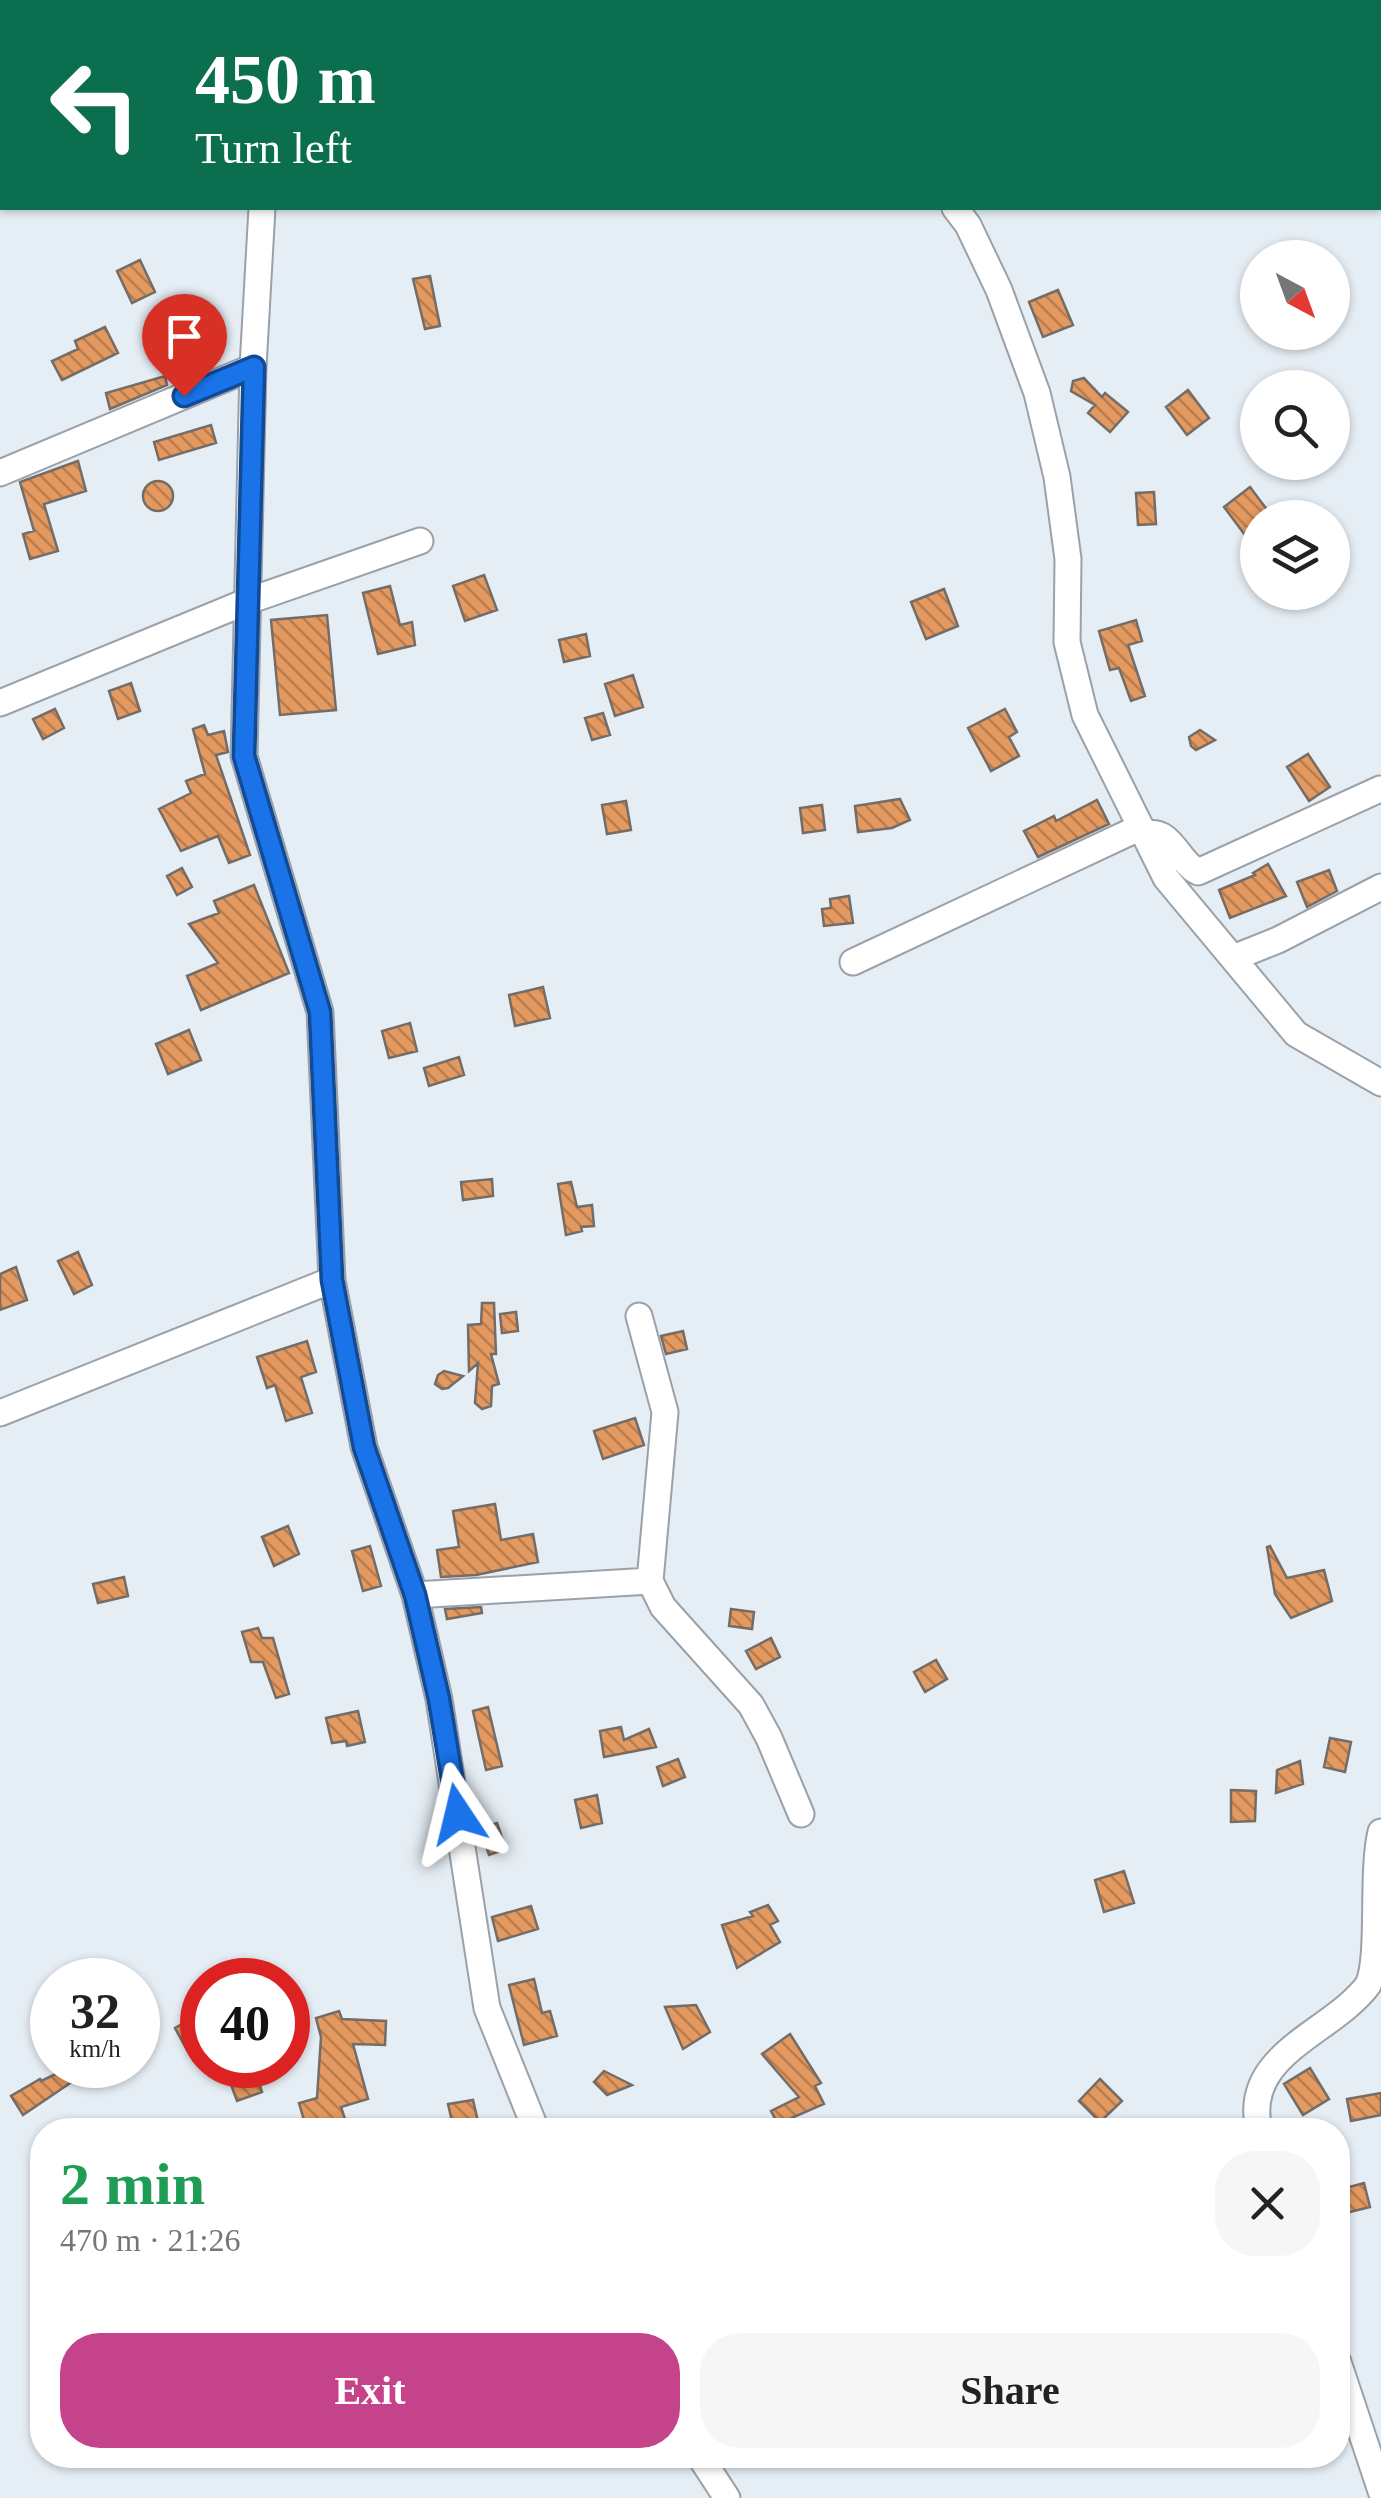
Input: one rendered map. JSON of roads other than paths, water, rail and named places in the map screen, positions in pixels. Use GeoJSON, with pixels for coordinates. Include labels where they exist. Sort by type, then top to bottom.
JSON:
{"type":"FeatureCollection","features":[{"type":"Feature","properties":{"kind":"street"},"geometry":{"type":"LineString","coordinates":[[262,210],[244,756],[320,1012],[332,1280],[364,1447],[415,1595],[439,1699],[487,2008],[531,2118]]}},
{"type":"Feature","properties":{"kind":"street"},"geometry":{"type":"LineString","coordinates":[[957,210],[968,224],[1000,290],[1037,392],[1058,477],[1068,559],[1068,642],[1085,715],[1166,878],[1296,1034],[1381,1084]]}},
{"type":"Feature","properties":{"kind":"street"},"geometry":{"type":"LineString","coordinates":[[0,473],[254,367]]}},
{"type":"Feature","properties":{"kind":"street"},"geometry":{"type":"LineString","coordinates":[[0,703],[248,601],[420,541]]}},
{"type":"Feature","properties":{"kind":"street"},"geometry":{"type":"LineString","coordinates":[[853,962],[1143,830],[1164,835],[1191,869],[1198,872],[1380,789]]}},
{"type":"Feature","properties":{"kind":"street"},"geometry":{"type":"LineString","coordinates":[[1233,958],[1278,940],[1381,887]]}},
{"type":"Feature","properties":{"kind":"street"},"geometry":{"type":"LineString","coordinates":[[0,1413],[332,1280]]}},
{"type":"Feature","properties":{"kind":"street"},"geometry":{"type":"LineString","coordinates":[[639,1316],[665,1412],[650,1580],[664,1607],[751,1705],[801,1814]]}},
{"type":"Feature","properties":{"kind":"street"},"geometry":{"type":"LineString","coordinates":[[415,1595],[650,1580]]}},
{"type":"Feature","properties":{"kind":"street"},"geometry":{"type":"LineString","coordinates":[[1258,2118],[1256,2102],[1266,2074],[1364,1990],[1376,1971],[1376,1866],[1381,1832]]}},
{"type":"Feature","properties":{"kind":"street"},"geometry":{"type":"LineString","coordinates":[[1350,2398],[1381,2491]]}},
{"type":"Feature","properties":{"kind":"street"},"geometry":{"type":"LineString","coordinates":[[707,2468],[727,2498]]}}]}
